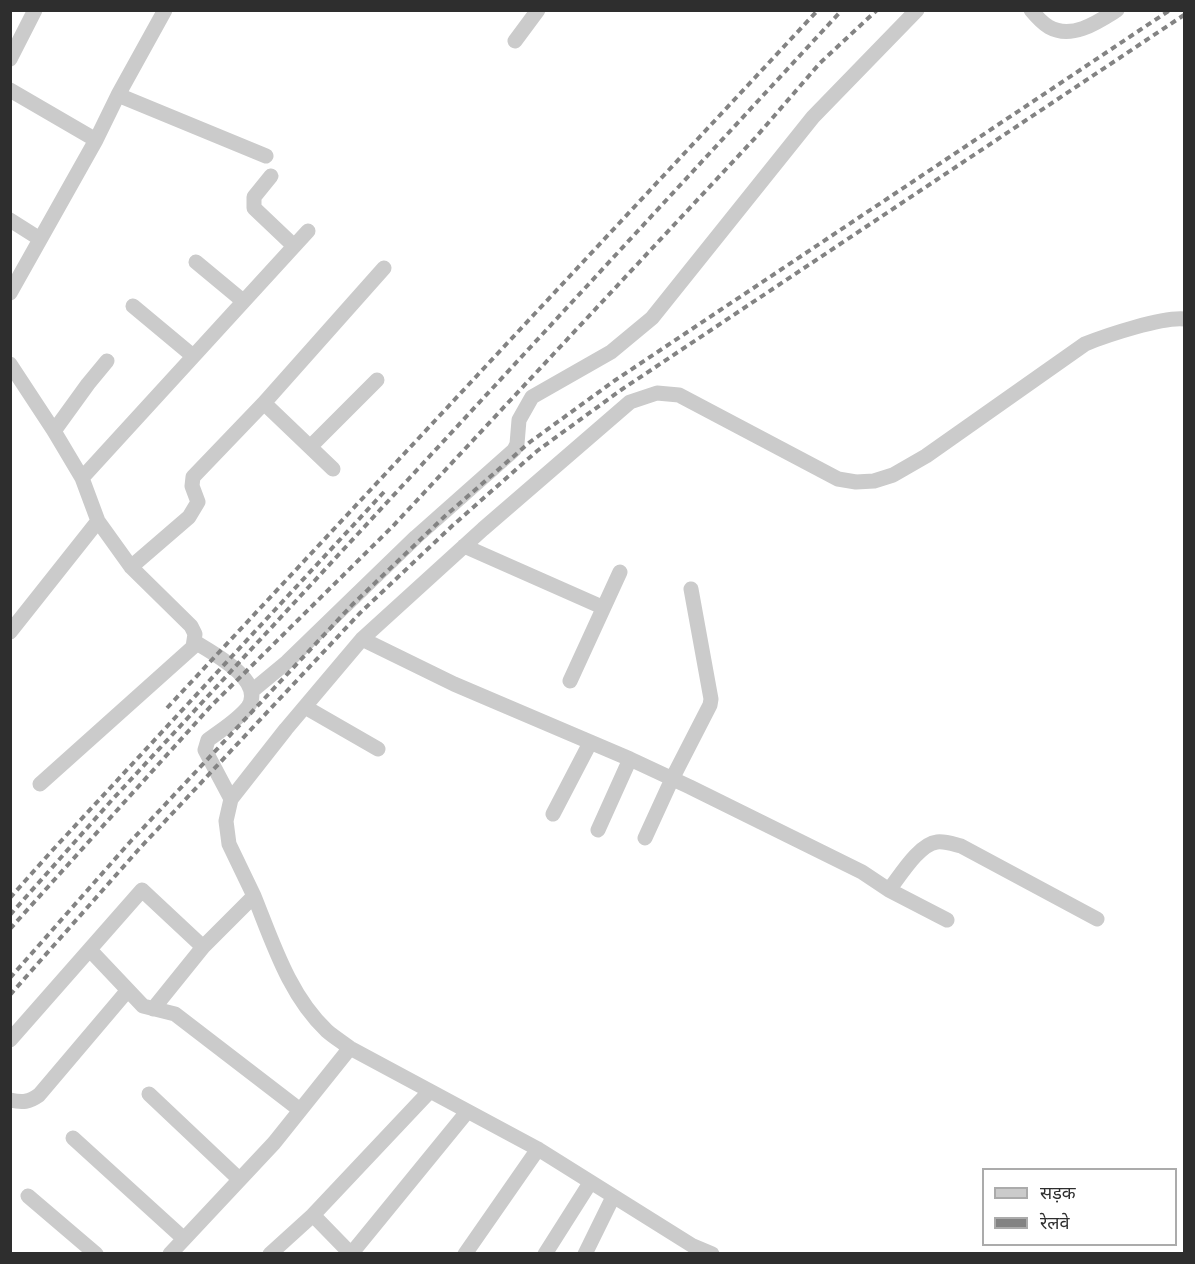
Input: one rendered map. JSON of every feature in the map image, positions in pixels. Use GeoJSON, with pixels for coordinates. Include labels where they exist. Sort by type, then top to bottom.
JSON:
{"type":"FeatureCollection","features":[{"type":"Feature","properties":{"kind":"street"},"geometry":{"type":"LineString","coordinates":[[10,59],[35,10]]}},
{"type":"Feature","properties":{"kind":"street"},"geometry":{"type":"LineString","coordinates":[[10,293],[96,140],[165,10]]}},
{"type":"Feature","properties":{"kind":"street"},"geometry":{"type":"LineString","coordinates":[[514,41],[538,10]]}},
{"type":"Feature","properties":{"kind":"street"},"geometry":{"type":"LineString","coordinates":[[252,692],[287,662],[416,537],[514,450],[517,444],[519,420],[532,398],[611,352],[652,318],[813,117],[917,10]]}},
{"type":"Feature","properties":{"kind":"street"},"geometry":{"type":"LineString","coordinates":[[1031,10],[1049,27],[1066,31],[1091,27],[1117,10]]}},
{"type":"Feature","properties":{"kind":"street"},"geometry":{"type":"LineString","coordinates":[[10,90],[96,140]]}},
{"type":"Feature","properties":{"kind":"street"},"geometry":{"type":"LineString","coordinates":[[118,95],[266,156]]}},
{"type":"Feature","properties":{"kind":"street"},"geometry":{"type":"LineString","coordinates":[[271,176],[254,197],[254,208],[294,246]]}},
{"type":"Feature","properties":{"kind":"street"},"geometry":{"type":"LineString","coordinates":[[10,220],[40,239]]}},
{"type":"Feature","properties":{"kind":"street"},"geometry":{"type":"LineString","coordinates":[[82,478],[308,231]]}},
{"type":"Feature","properties":{"kind":"street"},"geometry":{"type":"LineString","coordinates":[[196,262],[243,301]]}},
{"type":"Feature","properties":{"kind":"street"},"geometry":{"type":"LineString","coordinates":[[131,567],[189,517],[198,502],[192,486],[194,477],[264,404],[384,268]]}},
{"type":"Feature","properties":{"kind":"street"},"geometry":{"type":"LineString","coordinates":[[133,306],[193,356]]}},
{"type":"Feature","properties":{"kind":"street"},"geometry":{"type":"LineString","coordinates":[[712,1254],[613,1197],[538,1149],[350,1048],[327,1030],[305,1005],[290,982],[230,844],[226,821],[231,799],[362,639],[630,402],[657,393],[680,395],[838,479],[856,482],[874,481],[893,475],[926,456],[1085,344],[1103,337],[1167,321],[1185,319]]}},
{"type":"Feature","properties":{"kind":"street"},"geometry":{"type":"LineString","coordinates":[[54,431],[107,362]]}},
{"type":"Feature","properties":{"kind":"street"},"geometry":{"type":"LineString","coordinates":[[10,364],[82,478],[98,521],[131,567],[190,626],[195,634],[194,647],[40,784]]}},
{"type":"Feature","properties":{"kind":"street"},"geometry":{"type":"LineString","coordinates":[[310,447],[377,380]]}},
{"type":"Feature","properties":{"kind":"street"},"geometry":{"type":"LineString","coordinates":[[264,404],[333,469]]}},
{"type":"Feature","properties":{"kind":"street"},"geometry":{"type":"LineString","coordinates":[[10,632],[98,521]]}},
{"type":"Feature","properties":{"kind":"street"},"geometry":{"type":"LineString","coordinates":[[465,546],[602,607]]}},
{"type":"Feature","properties":{"kind":"street"},"geometry":{"type":"LineString","coordinates":[[570,681],[620,572]]}},
{"type":"Feature","properties":{"kind":"street"},"geometry":{"type":"LineString","coordinates":[[645,838],[710,705],[711,699],[691,589]]}},
{"type":"Feature","properties":{"kind":"street"},"geometry":{"type":"LineString","coordinates":[[362,639],[454,684],[672,779],[862,872],[889,890],[947,920]]}},
{"type":"Feature","properties":{"kind":"street"},"geometry":{"type":"LineString","coordinates":[[195,642],[242,675],[252,692],[247,708],[208,740],[205,746],[208,758],[231,799]]}},
{"type":"Feature","properties":{"kind":"street"},"geometry":{"type":"LineString","coordinates":[[305,707],[378,749]]}},
{"type":"Feature","properties":{"kind":"street"},"geometry":{"type":"LineString","coordinates":[[554,814],[590,742]]}},
{"type":"Feature","properties":{"kind":"street"},"geometry":{"type":"LineString","coordinates":[[598,830],[630,759]]}},
{"type":"Feature","properties":{"kind":"street"},"geometry":{"type":"LineString","coordinates":[[889,890],[924,846],[935,842],[945,842],[961,846],[1097,919]]}},
{"type":"Feature","properties":{"kind":"street"},"geometry":{"type":"LineString","coordinates":[[10,1040],[142,890],[202,946]]}},
{"type":"Feature","properties":{"kind":"street"},"geometry":{"type":"LineString","coordinates":[[153,1009],[202,946],[254,896]]}},
{"type":"Feature","properties":{"kind":"street"},"geometry":{"type":"LineString","coordinates":[[90,950],[143,1006],[175,1014],[300,1110]]}},
{"type":"Feature","properties":{"kind":"street"},"geometry":{"type":"LineString","coordinates":[[10,1100],[22,1103],[31,1101],[39,1095],[128,990]]}},
{"type":"Feature","properties":{"kind":"street"},"geometry":{"type":"LineString","coordinates":[[170,1254],[274,1143],[350,1048]]}},
{"type":"Feature","properties":{"kind":"street"},"geometry":{"type":"LineString","coordinates":[[270,1254],[313,1215],[430,1091]]}},
{"type":"Feature","properties":{"kind":"street"},"geometry":{"type":"LineString","coordinates":[[149,1094],[239,1179]]}},
{"type":"Feature","properties":{"kind":"street"},"geometry":{"type":"LineString","coordinates":[[313,1215],[351,1254],[467,1112]]}},
{"type":"Feature","properties":{"kind":"street"},"geometry":{"type":"LineString","coordinates":[[73,1138],[183,1238]]}},
{"type":"Feature","properties":{"kind":"street"},"geometry":{"type":"LineString","coordinates":[[465,1254],[538,1149]]}},
{"type":"Feature","properties":{"kind":"street"},"geometry":{"type":"LineString","coordinates":[[545,1254],[590,1183]]}},
{"type":"Feature","properties":{"kind":"street"},"geometry":{"type":"LineString","coordinates":[[28,1196],[96,1254]]}},
{"type":"Feature","properties":{"kind":"street"},"geometry":{"type":"LineString","coordinates":[[585,1254],[613,1197]]}},
{"type":"Feature","properties":{"kind":"railway"},"geometry":{"type":"LineString","coordinates":[[167,708],[818,10]]}},
{"type":"Feature","properties":{"kind":"railway"},"geometry":{"type":"LineString","coordinates":[[10,915],[111,801],[842,10]]}},
{"type":"Feature","properties":{"kind":"railway"},"geometry":{"type":"LineString","coordinates":[[10,929],[211,706],[393,526],[756,137],[820,63],[877,10]]}},
{"type":"Feature","properties":{"kind":"railway"},"geometry":{"type":"LineString","coordinates":[[10,978],[130,842],[352,605],[444,517],[530,442],[614,381],[1170,10]]}},
{"type":"Feature","properties":{"kind":"railway"},"geometry":{"type":"LineString","coordinates":[[10,995],[139,849],[360,613],[452,526],[537,451],[621,390],[1184,15]]}},
{"type":"Feature","properties":{"kind":"railway"},"geometry":{"type":"LineString","coordinates":[[10,898],[384,492]]}}]}
